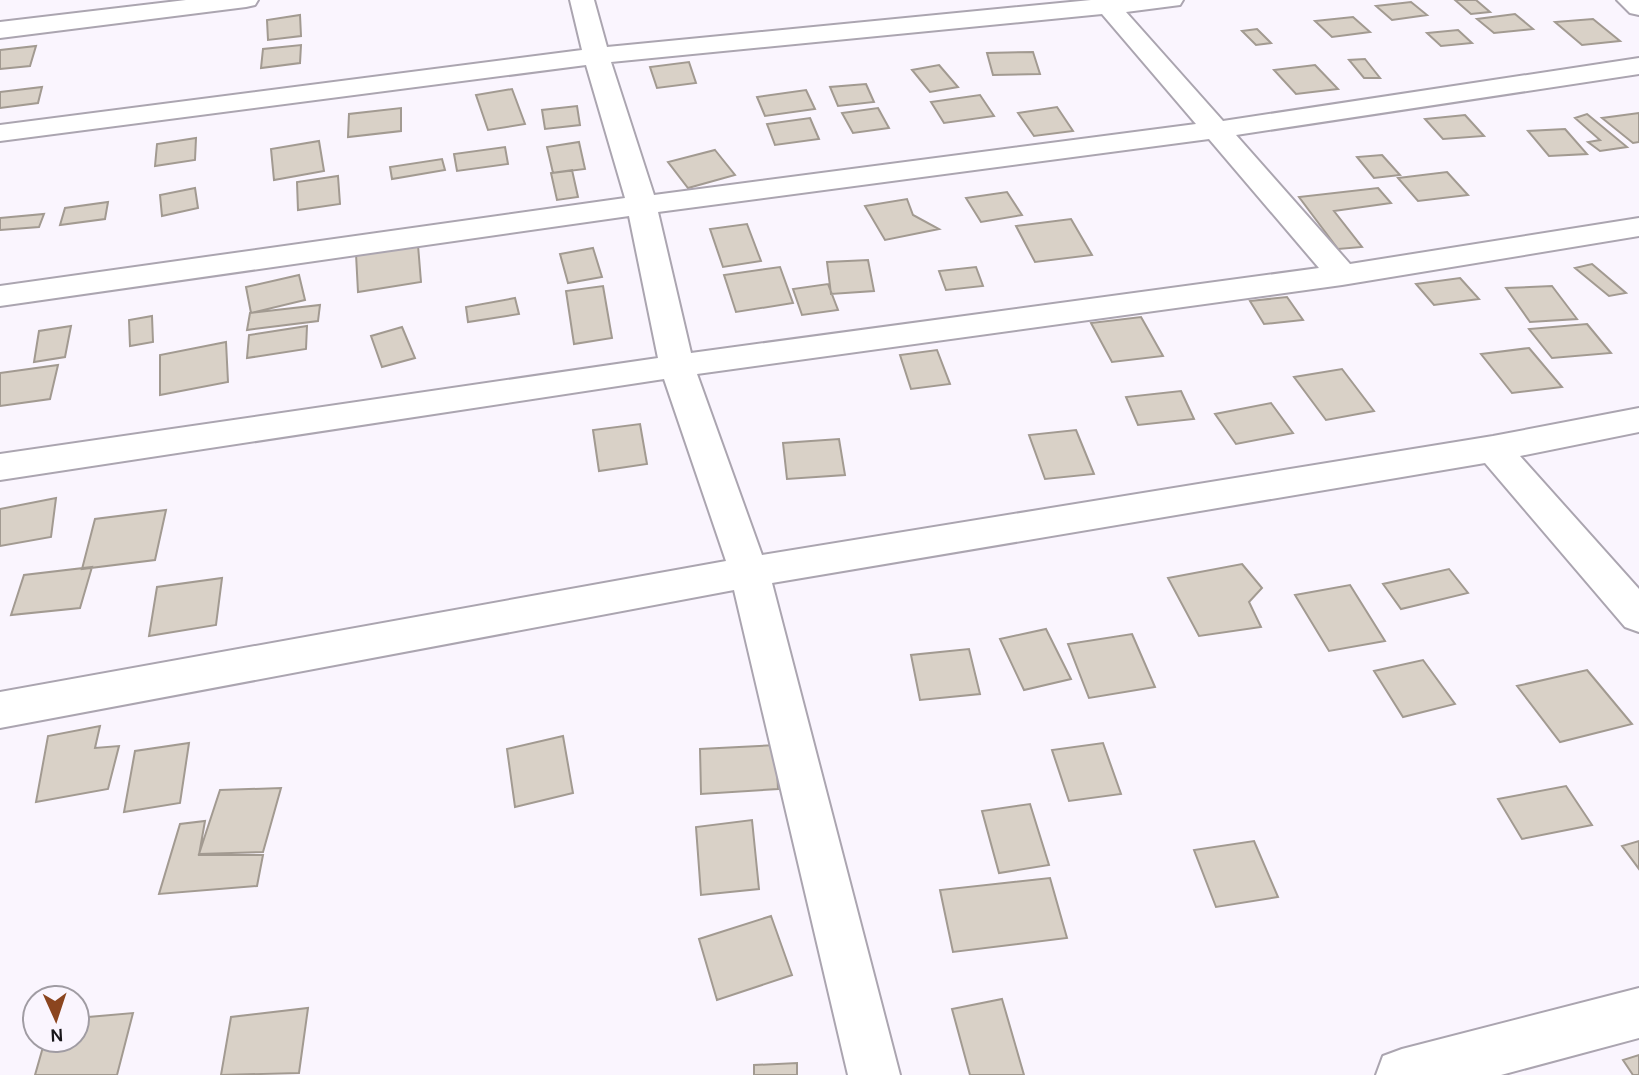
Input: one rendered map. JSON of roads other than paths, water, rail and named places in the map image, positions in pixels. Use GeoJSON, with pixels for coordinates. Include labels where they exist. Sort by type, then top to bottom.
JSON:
{"type":"FeatureCollection","features":[{"type":"Feature","properties":{"kind":"street"},"geometry":{"type":"LineString","coordinates":[[0,30],[246,0]]}},
{"type":"Feature","properties":{"kind":"street"},"geometry":{"type":"LineString","coordinates":[[582,0],[596,56],[642,205],[677,366],[749,572],[874,1075]]}},
{"type":"Feature","properties":{"kind":"street"},"geometry":{"type":"LineString","coordinates":[[0,132],[596,56],[1106,4],[1171,0]]}},
{"type":"Feature","properties":{"kind":"street"},"geometry":{"type":"LineString","coordinates":[[1629,0],[1639,8]]}},
{"type":"Feature","properties":{"kind":"street"},"geometry":{"type":"LineString","coordinates":[[1106,4],[1342,275]]}},
{"type":"Feature","properties":{"kind":"street"},"geometry":{"type":"LineString","coordinates":[[0,296],[642,205],[1215,130],[1639,66]]}},
{"type":"Feature","properties":{"kind":"street"},"geometry":{"type":"LineString","coordinates":[[0,467],[677,366],[1342,275],[1639,227]]}},
{"type":"Feature","properties":{"kind":"street"},"geometry":{"type":"LineString","coordinates":[[0,710],[749,572],[1493,449],[1639,420]]}},
{"type":"Feature","properties":{"kind":"street"},"geometry":{"type":"LineString","coordinates":[[1493,449],[1639,616]]}},
{"type":"Feature","properties":{"kind":"street"},"geometry":{"type":"LineString","coordinates":[[1402,1075],[1639,1013]]}}]}
